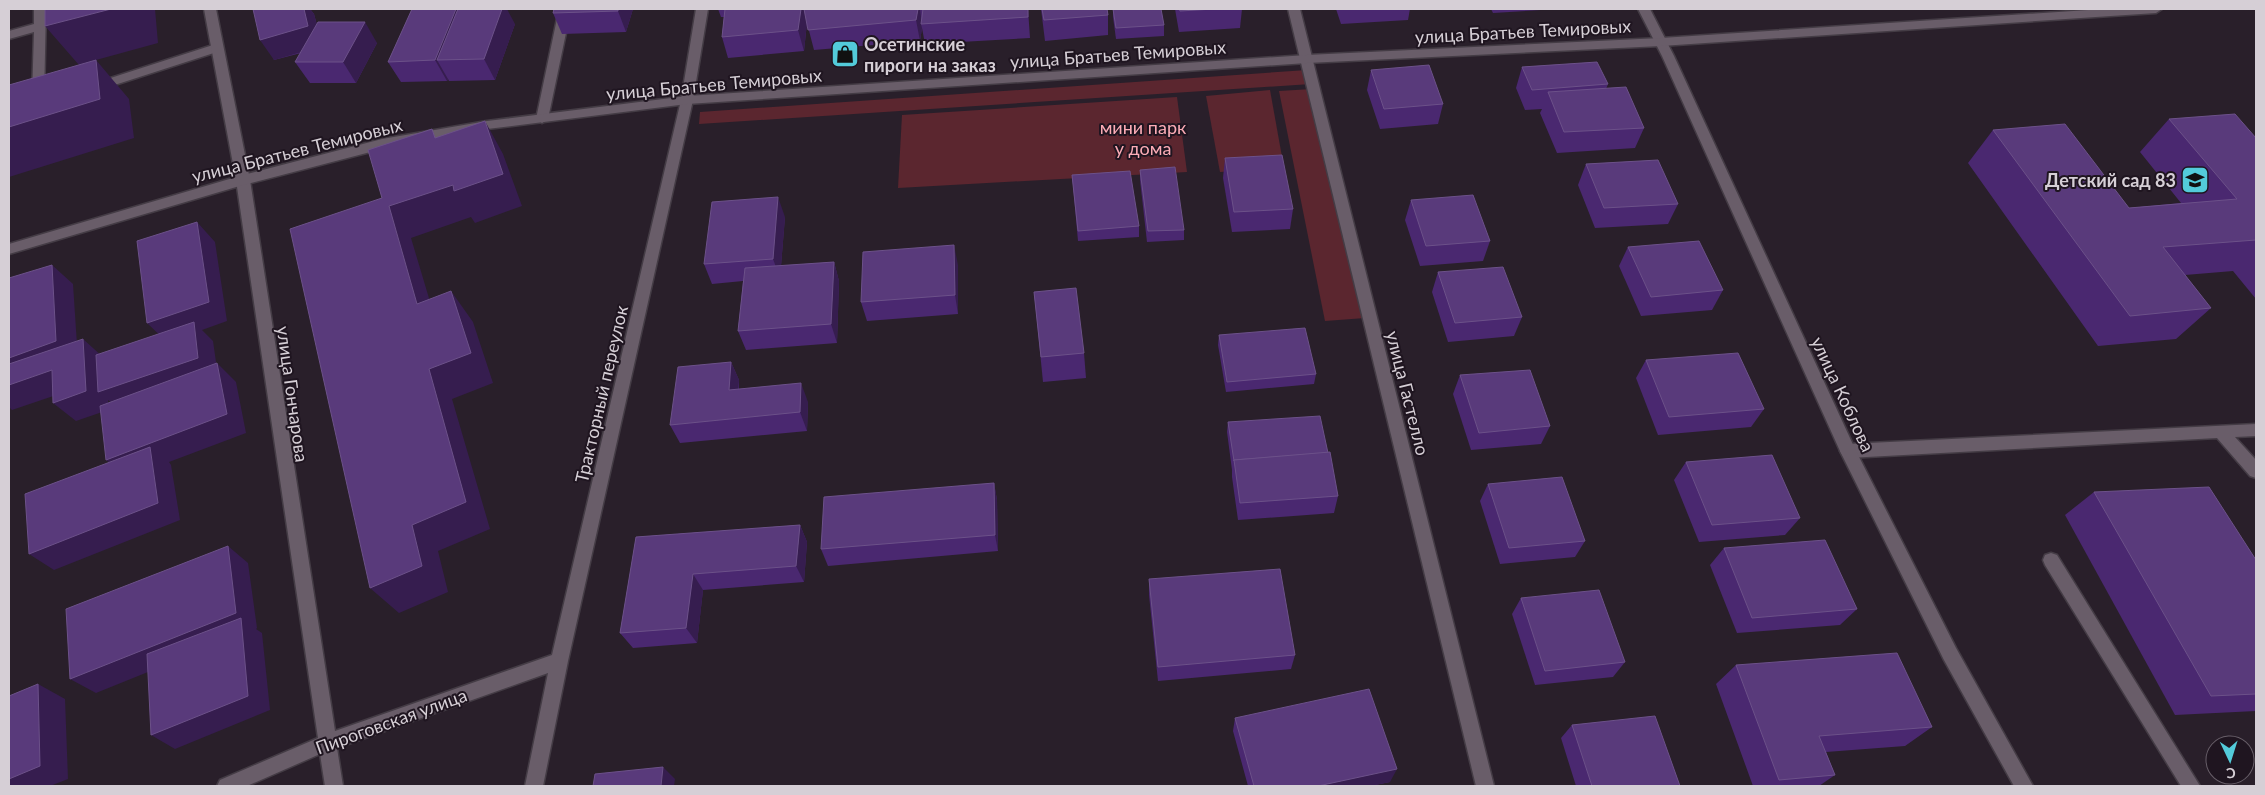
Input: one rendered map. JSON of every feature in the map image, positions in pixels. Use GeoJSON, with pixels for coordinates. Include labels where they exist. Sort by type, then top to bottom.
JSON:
{"type":"FeatureCollection","features":[{"type":"Feature","properties":{"kind":"street"},"geometry":{"type":"LineString","coordinates":[[39,106],[40,9]]}},
{"type":"Feature","properties":{"kind":"street","name":"улица Гончарова"},"geometry":{"type":"LineString","coordinates":[[210,9],[243,180],[326,743],[334,786]]}},
{"type":"Feature","properties":{"kind":"street"},"geometry":{"type":"LineString","coordinates":[[542,119],[565,9]]}},
{"type":"Feature","properties":{"kind":"street","name":"Тракторный переулок"},"geometry":{"type":"LineString","coordinates":[[534,786],[559,661],[687,100],[702,9]]}},
{"type":"Feature","properties":{"kind":"street","name":"улица Гастелло"},"geometry":{"type":"LineString","coordinates":[[1294,9],[1485,786]]}},
{"type":"Feature","properties":{"kind":"street","name":"улица Коблова"},"geometry":{"type":"LineString","coordinates":[[1644,9],[1661,42],[1848,451],[1950,654],[2024,786]]}},
{"type":"Feature","properties":{"kind":"street","name":"улица Братьев Темировых"},"geometry":{"type":"LineString","coordinates":[[9,249],[243,180],[382,144],[488,125],[687,100],[1307,59],[1661,42],[2156,9]]}},
{"type":"Feature","properties":{"kind":"street"},"geometry":{"type":"LineString","coordinates":[[9,35],[40,26]]}},
{"type":"Feature","properties":{"kind":"street"},"geometry":{"type":"LineString","coordinates":[[85,91],[216,48]]}},
{"type":"Feature","properties":{"kind":"street"},"geometry":{"type":"LineString","coordinates":[[1848,451],[2220,430],[2256,430]]}},
{"type":"Feature","properties":{"kind":"street"},"geometry":{"type":"LineString","coordinates":[[2220,430],[2256,471]]}},
{"type":"Feature","properties":{"kind":"street"},"geometry":{"type":"LineString","coordinates":[[2051,560],[2191,786]]}},
{"type":"Feature","properties":{"kind":"street","name":"Пироговская улица"},"geometry":{"type":"LineString","coordinates":[[226,786],[326,743],[559,661]]}},
{"type":"Feature","properties":{"kind":"green space"},"geometry":{"type":"Polygon","coordinates":[[[1307,70],[1311,84],[699,124],[700,112],[1307,70]]]}},
{"type":"Feature","properties":{"kind":"green space"},"geometry":{"type":"Polygon","coordinates":[[[1312,89],[1365,318],[1325,321],[1279,91],[1312,89]]]}},
{"type":"Feature","properties":{"kind":"green space","name":"мини парк у дома"},"geometry":{"type":"Polygon","coordinates":[[[1270,90],[1284,168],[1220,172],[1206,96],[1270,90]]]}},
{"type":"Feature","properties":{"kind":"green space","name":"мини парк у дома"},"geometry":{"type":"Polygon","coordinates":[[[1177,97],[1187,172],[898,188],[902,115],[1177,97]]]}},
{"type":"Feature","properties":{"kind":"building"},"geometry":{"type":"Polygon","coordinates":[[[45,9],[111,9],[45,26],[45,9]]]}},
{"type":"Feature","properties":{"kind":"building"},"geometry":{"type":"Polygon","coordinates":[[[253,9],[304,9],[308,26],[260,40],[253,9]]]}},
{"type":"Feature","properties":{"kind":"building"},"geometry":{"type":"Polygon","coordinates":[[[412,9],[456,9],[435,60],[388,62],[412,9]]]}},
{"type":"Feature","properties":{"kind":"building"},"geometry":{"type":"Polygon","coordinates":[[[458,9],[502,9],[484,59],[437,60],[458,9]]]}},
{"type":"Feature","properties":{"kind":"building"},"geometry":{"type":"Polygon","coordinates":[[[554,9],[618,9],[618,11],[553,13],[554,9]]]}},
{"type":"Feature","properties":{"kind":"building"},"geometry":{"type":"Polygon","coordinates":[[[725,9],[801,9],[798,30],[722,37],[725,9]]]}},
{"type":"Feature","properties":{"kind":"building"},"geometry":{"type":"Polygon","coordinates":[[[804,9],[918,9],[916,20],[808,30],[804,9]]]}},
{"type":"Feature","properties":{"kind":"building"},"geometry":{"type":"Polygon","coordinates":[[[923,9],[1028,9],[1028,17],[921,24],[923,9]]]}},
{"type":"Feature","properties":{"kind":"building"},"geometry":{"type":"Polygon","coordinates":[[[1042,9],[1107,9],[1108,15],[1044,20],[1042,9]]]}},
{"type":"Feature","properties":{"kind":"building"},"geometry":{"type":"Polygon","coordinates":[[[1113,9],[1161,9],[1164,25],[1116,28],[1113,9]]]}},
{"type":"Feature","properties":{"kind":"building"},"geometry":{"type":"Polygon","coordinates":[[[1179,9],[1214,9],[1180,11],[1179,9]]]}},
{"type":"Feature","properties":{"kind":"building"},"geometry":{"type":"Polygon","coordinates":[[[318,22],[365,22],[343,62],[295,62],[318,22]]]}},
{"type":"Feature","properties":{"kind":"building"},"geometry":{"type":"Polygon","coordinates":[[[96,60],[100,99],[9,127],[9,85],[96,60]]]}},
{"type":"Feature","properties":{"kind":"building"},"geometry":{"type":"Polygon","coordinates":[[[1597,62],[1608,84],[1532,90],[1522,67],[1597,62]]]}},
{"type":"Feature","properties":{"kind":"building"},"geometry":{"type":"Polygon","coordinates":[[[1429,65],[1443,104],[1384,109],[1371,70],[1429,65]]]}},
{"type":"Feature","properties":{"kind":"building"},"geometry":{"type":"Polygon","coordinates":[[[1626,87],[1644,128],[1564,132],[1548,92],[1626,87]]]}},
{"type":"Feature","properties":{"kind":"building"},"geometry":{"type":"Polygon","coordinates":[[[2235,114],[2256,138],[2256,240],[2163,247],[2211,308],[2130,316],[1993,130],[2065,124],[2129,208],[2237,199],[2169,119],[2235,114]]]}},
{"type":"Feature","properties":{"kind":"building"},"geometry":{"type":"Polygon","coordinates":[[[485,121],[503,174],[454,191],[453,185],[389,206],[417,304],[451,291],[471,353],[429,369],[466,502],[412,525],[422,566],[370,588],[290,229],[382,198],[368,150],[432,129],[435,138],[485,121]]]}},
{"type":"Feature","properties":{"kind":"building"},"geometry":{"type":"Polygon","coordinates":[[[1282,155],[1293,209],[1234,212],[1225,158],[1282,155]]]}},
{"type":"Feature","properties":{"kind":"building"},"geometry":{"type":"Polygon","coordinates":[[[1658,160],[1678,204],[1604,208],[1586,164],[1658,160]]]}},
{"type":"Feature","properties":{"kind":"building"},"geometry":{"type":"Polygon","coordinates":[[[1175,167],[1184,230],[1148,231],[1140,170],[1175,167]]]}},
{"type":"Feature","properties":{"kind":"building"},"geometry":{"type":"Polygon","coordinates":[[[1130,171],[1139,226],[1078,231],[1072,175],[1130,171]]]}},
{"type":"Feature","properties":{"kind":"building"},"geometry":{"type":"Polygon","coordinates":[[[1473,195],[1490,241],[1426,246],[1411,200],[1473,195]]]}},
{"type":"Feature","properties":{"kind":"building"},"geometry":{"type":"Polygon","coordinates":[[[778,197],[773,259],[704,264],[712,202],[778,197]]]}},
{"type":"Feature","properties":{"kind":"building"},"geometry":{"type":"Polygon","coordinates":[[[197,222],[209,302],[147,323],[137,241],[197,222]]]}},
{"type":"Feature","properties":{"kind":"building"},"geometry":{"type":"Polygon","coordinates":[[[1699,241],[1723,290],[1651,297],[1628,247],[1699,241]]]}},
{"type":"Feature","properties":{"kind":"building"},"geometry":{"type":"Polygon","coordinates":[[[954,245],[955,295],[861,302],[863,252],[954,245]]]}},
{"type":"Feature","properties":{"kind":"building"},"geometry":{"type":"Polygon","coordinates":[[[834,262],[831,324],[738,331],[745,268],[834,262]]]}},
{"type":"Feature","properties":{"kind":"building"},"geometry":{"type":"Polygon","coordinates":[[[52,265],[56,341],[9,358],[9,278],[52,265]]]}},
{"type":"Feature","properties":{"kind":"building"},"geometry":{"type":"Polygon","coordinates":[[[1503,267],[1522,317],[1455,323],[1438,272],[1503,267]]]}},
{"type":"Feature","properties":{"kind":"building"},"geometry":{"type":"Polygon","coordinates":[[[1076,288],[1084,353],[1041,357],[1034,292],[1076,288]]]}},
{"type":"Feature","properties":{"kind":"building"},"geometry":{"type":"Polygon","coordinates":[[[194,322],[198,358],[98,392],[96,355],[194,322]]]}},
{"type":"Feature","properties":{"kind":"building"},"geometry":{"type":"Polygon","coordinates":[[[1305,328],[1316,374],[1227,382],[1219,335],[1305,328]]]}},
{"type":"Feature","properties":{"kind":"building"},"geometry":{"type":"Polygon","coordinates":[[[83,339],[86,391],[53,403],[52,370],[9,385],[9,364],[83,339]]]}},
{"type":"Feature","properties":{"kind":"building"},"geometry":{"type":"Polygon","coordinates":[[[1738,353],[1764,409],[1669,417],[1646,360],[1738,353]]]}},
{"type":"Feature","properties":{"kind":"building"},"geometry":{"type":"Polygon","coordinates":[[[731,362],[729,390],[801,383],[800,412],[670,425],[678,367],[731,362]]]}},
{"type":"Feature","properties":{"kind":"building"},"geometry":{"type":"Polygon","coordinates":[[[217,363],[227,414],[106,460],[100,406],[217,363]]]}},
{"type":"Feature","properties":{"kind":"building"},"geometry":{"type":"Polygon","coordinates":[[[1530,370],[1550,426],[1479,433],[1460,375],[1530,370]]]}},
{"type":"Feature","properties":{"kind":"building"},"geometry":{"type":"Polygon","coordinates":[[[1320,416],[1328,453],[1234,461],[1228,422],[1320,416]]]}},
{"type":"Feature","properties":{"kind":"building"},"geometry":{"type":"Polygon","coordinates":[[[150,447],[158,503],[29,554],[25,494],[150,447]]]}},
{"type":"Feature","properties":{"kind":"building"},"geometry":{"type":"Polygon","coordinates":[[[1330,452],[1338,496],[1240,503],[1234,460],[1330,452]]]}},
{"type":"Feature","properties":{"kind":"building"},"geometry":{"type":"Polygon","coordinates":[[[1772,455],[1800,518],[1712,525],[1686,462],[1772,455]]]}},
{"type":"Feature","properties":{"kind":"building"},"geometry":{"type":"Polygon","coordinates":[[[1562,477],[1585,541],[1509,548],[1488,484],[1562,477]]]}},
{"type":"Feature","properties":{"kind":"building"},"geometry":{"type":"Polygon","coordinates":[[[994,483],[995,535],[821,549],[824,497],[994,483]]]}},
{"type":"Feature","properties":{"kind":"building"},"geometry":{"type":"Polygon","coordinates":[[[2209,487],[2256,560],[2256,694],[2211,696],[2094,492],[2209,487]]]}},
{"type":"Feature","properties":{"kind":"building"},"geometry":{"type":"Polygon","coordinates":[[[800,525],[796,566],[693,574],[686,628],[620,633],[636,537],[800,525]]]}},
{"type":"Feature","properties":{"kind":"building"},"geometry":{"type":"Polygon","coordinates":[[[1825,540],[1857,609],[1752,618],[1724,548],[1825,540]]]}},
{"type":"Feature","properties":{"kind":"building"},"geometry":{"type":"Polygon","coordinates":[[[228,546],[236,613],[70,679],[66,609],[228,546]]]}},
{"type":"Feature","properties":{"kind":"building"},"geometry":{"type":"Polygon","coordinates":[[[1280,569],[1295,655],[1158,667],[1149,579],[1280,569]]]}},
{"type":"Feature","properties":{"kind":"building"},"geometry":{"type":"Polygon","coordinates":[[[1599,590],[1625,662],[1545,671],[1521,598],[1599,590]]]}},
{"type":"Feature","properties":{"kind":"building"},"geometry":{"type":"Polygon","coordinates":[[[241,618],[248,696],[151,735],[147,654],[241,618]]]}},
{"type":"Feature","properties":{"kind":"building"},"geometry":{"type":"Polygon","coordinates":[[[1897,653],[1932,727],[1819,736],[1835,775],[1779,780],[1736,665],[1897,653]]]}},
{"type":"Feature","properties":{"kind":"building"},"geometry":{"type":"Polygon","coordinates":[[[38,684],[40,766],[9,779],[9,696],[38,684]]]}},
{"type":"Feature","properties":{"kind":"building"},"geometry":{"type":"Polygon","coordinates":[[[1369,689],[1397,769],[1318,786],[1254,786],[1235,718],[1369,689]]]}},
{"type":"Feature","properties":{"kind":"building"},"geometry":{"type":"Polygon","coordinates":[[[1655,716],[1680,786],[1592,786],[1572,725],[1655,716]]]}},
{"type":"Feature","properties":{"kind":"building"},"geometry":{"type":"Polygon","coordinates":[[[663,767],[661,786],[593,786],[595,774],[663,767]]]}},
{"type":"Feature","properties":{"kind":"place","name":"Осетинские пироги на заказ"},"geometry":{"type":"Point","coordinates":[845,54]}},
{"type":"Feature","properties":{"kind":"place","name":"Детский сад 83"},"geometry":{"type":"Point","coordinates":[2195,180]}}]}
